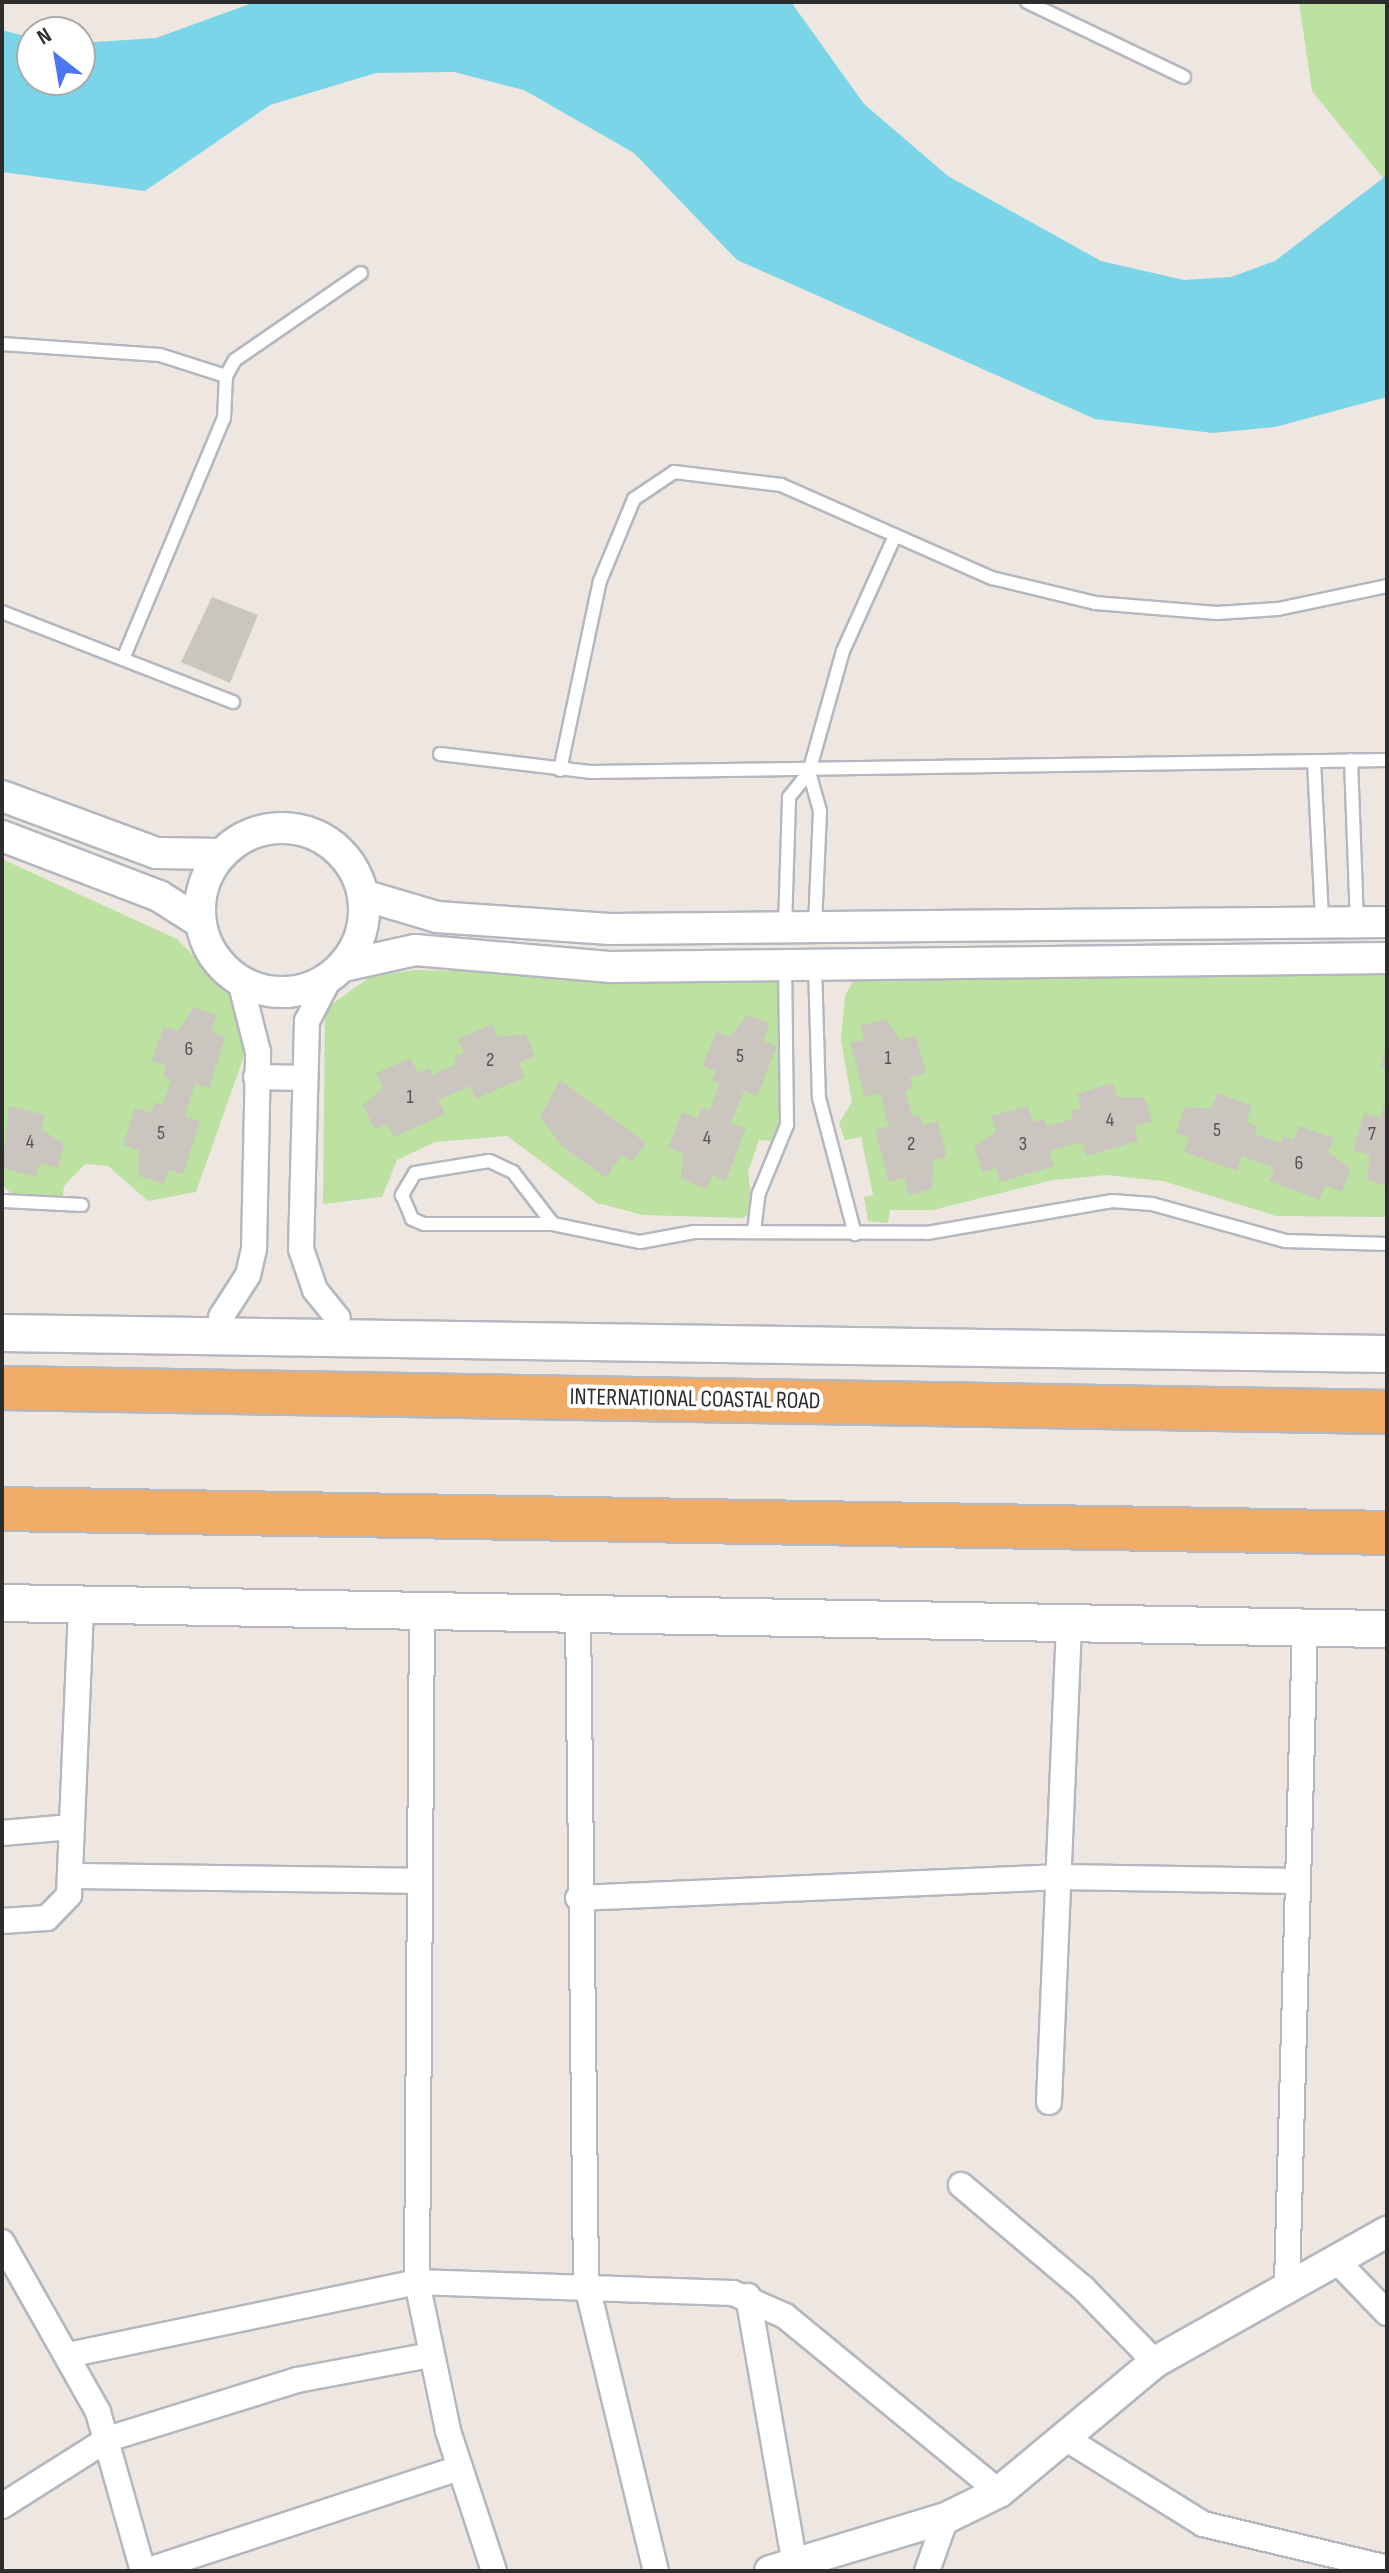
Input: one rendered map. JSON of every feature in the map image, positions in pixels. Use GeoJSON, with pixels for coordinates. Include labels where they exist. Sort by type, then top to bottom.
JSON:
{"type":"FeatureCollection","features":[{"type":"Feature","properties":{"kind":"highway","name":"INTERNATIONAL COASTAL ROAD"},"geometry":{"type":"LineString","coordinates":[[2,1388],[1387,1412]]}},
{"type":"Feature","properties":{"kind":"highway"},"geometry":{"type":"LineString","coordinates":[[2,1509],[1387,1533]]}},
{"type":"Feature","properties":{"kind":"main road"},"geometry":{"type":"LineString","coordinates":[[2,1313],[1387,1334]]}},
{"type":"Feature","properties":{"kind":"main road"},"geometry":{"type":"LineString","coordinates":[[2,1333],[1387,1354]]}},
{"type":"Feature","properties":{"kind":"main road"},"geometry":{"type":"LineString","coordinates":[[2,1578],[1387,1604]]}},
{"type":"Feature","properties":{"kind":"main road"},"geometry":{"type":"LineString","coordinates":[[2,1603],[1387,1629]]}},
{"type":"Feature","properties":{"kind":"street"},"geometry":{"type":"LineString","coordinates":[[2,796],[156,853],[222,854]]}},
{"type":"Feature","properties":{"kind":"street"},"geometry":{"type":"LineString","coordinates":[[338,1318],[315,1290],[301,1249],[307,1021],[336,972],[362,933],[363,895],[344,856],[308,832],[255,833],[222,854],[203,886],[200,922],[213,956],[240,981],[284,992],[336,972],[415,950],[611,967],[1372,958],[1357,922]]}},
{"type":"Feature","properties":{"kind":"street"},"geometry":{"type":"LineString","coordinates":[[2,836],[159,896],[200,922]]}},
{"type":"Feature","properties":{"kind":"street"},"geometry":{"type":"LineString","coordinates":[[363,895],[419,914],[524,924],[800,928],[1387,922]]}},
{"type":"Feature","properties":{"kind":"street"},"geometry":{"type":"LineString","coordinates":[[1322,922],[1322,958]]}},
{"type":"Feature","properties":{"kind":"street"},"geometry":{"type":"LineString","coordinates":[[800,928],[815,963]]}},
{"type":"Feature","properties":{"kind":"street"},"geometry":{"type":"LineString","coordinates":[[785,964],[800,928]]}},
{"type":"Feature","properties":{"kind":"street"},"geometry":{"type":"LineString","coordinates":[[221,1317],[248,1275],[254,1249],[255,1028],[240,981]]}},
{"type":"Feature","properties":{"kind":"street"},"geometry":{"type":"LineString","coordinates":[[256,1077],[305,1078]]}},
{"type":"Feature","properties":{"kind":"street"},"geometry":{"type":"LineString","coordinates":[[2,1921],[57,1914],[71,1876],[81,1604]]}},
{"type":"Feature","properties":{"kind":"street"},"geometry":{"type":"LineString","coordinates":[[422,1611],[417,2282],[431,2355],[459,2468],[494,2571]]}},
{"type":"Feature","properties":{"kind":"street"},"geometry":{"type":"LineString","coordinates":[[578,1614],[578,1898],[586,2282],[656,2571]]}},
{"type":"Feature","properties":{"kind":"street"},"geometry":{"type":"LineString","coordinates":[[1049,2102],[1062,1877],[1069,1621]]}},
{"type":"Feature","properties":{"kind":"street"},"geometry":{"type":"LineString","coordinates":[[1287,2284],[1305,1627]]}},
{"type":"Feature","properties":{"kind":"street"},"geometry":{"type":"LineString","coordinates":[[2,1833],[72,1827]]}},
{"type":"Feature","properties":{"kind":"street"},"geometry":{"type":"LineString","coordinates":[[71,1876],[418,1881]]}},
{"type":"Feature","properties":{"kind":"street"},"geometry":{"type":"LineString","coordinates":[[578,1898],[1062,1877],[1298,1881]]}},
{"type":"Feature","properties":{"kind":"street"},"geometry":{"type":"LineString","coordinates":[[961,2185],[1083,2288],[1155,2362]]}},
{"type":"Feature","properties":{"kind":"street"},"geometry":{"type":"LineString","coordinates":[[748,2296],[783,2568],[946,2518],[999,2492],[1155,2362],[1287,2284],[1387,2232]]}},
{"type":"Feature","properties":{"kind":"street"},"geometry":{"type":"LineString","coordinates":[[2,2242],[68,2355],[108,2439],[144,2571],[459,2468]]}},
{"type":"Feature","properties":{"kind":"street"},"geometry":{"type":"LineString","coordinates":[[1335,2259],[1387,2313]]}},
{"type":"Feature","properties":{"kind":"street"},"geometry":{"type":"LineString","coordinates":[[68,2355],[417,2282],[586,2282],[748,2296],[785,2316],[999,2492]]}},
{"type":"Feature","properties":{"kind":"street"},"geometry":{"type":"LineString","coordinates":[[2,2506],[108,2439],[297,2380],[431,2355]]}},
{"type":"Feature","properties":{"kind":"street"},"geometry":{"type":"LineString","coordinates":[[1065,2438],[1203,2524],[1387,2568]]}},
{"type":"Feature","properties":{"kind":"street"},"geometry":{"type":"LineString","coordinates":[[927,2571],[946,2518]]}},
{"type":"Feature","properties":{"kind":"lane"},"geometry":{"type":"LineString","coordinates":[[1027,2],[1184,77]]}},
{"type":"Feature","properties":{"kind":"lane"},"geometry":{"type":"LineString","coordinates":[[123,659],[224,418],[226,376],[250,345],[361,273]]}},
{"type":"Feature","properties":{"kind":"lane"},"geometry":{"type":"LineString","coordinates":[[2,344],[160,355],[226,376]]}},
{"type":"Feature","properties":{"kind":"lane"},"geometry":{"type":"LineString","coordinates":[[560,770],[600,581],[634,499],[652,482],[698,469],[740,475],[821,498],[895,536],[992,578],[1156,611],[1278,609],[1387,586]]}},
{"type":"Feature","properties":{"kind":"lane"},"geometry":{"type":"LineString","coordinates":[[800,928],[789,797],[809,772],[843,651],[895,536]]}},
{"type":"Feature","properties":{"kind":"lane"},"geometry":{"type":"LineString","coordinates":[[2,612],[233,702]]}},
{"type":"Feature","properties":{"kind":"lane"},"geometry":{"type":"LineString","coordinates":[[440,754],[560,770],[809,772],[1387,760]]}},
{"type":"Feature","properties":{"kind":"lane"},"geometry":{"type":"LineString","coordinates":[[1351,760],[1357,922]]}},
{"type":"Feature","properties":{"kind":"lane"},"geometry":{"type":"LineString","coordinates":[[1314,761],[1322,922]]}},
{"type":"Feature","properties":{"kind":"lane"},"geometry":{"type":"LineString","coordinates":[[800,928],[820,811],[809,772]]}},
{"type":"Feature","properties":{"kind":"lane"},"geometry":{"type":"LineString","coordinates":[[815,963],[819,1098],[855,1234]]}},
{"type":"Feature","properties":{"kind":"lane"},"geometry":{"type":"LineString","coordinates":[[754,1231],[759,1193],[787,1125],[785,964]]}},
{"type":"Feature","properties":{"kind":"lane"},"geometry":{"type":"LineString","coordinates":[[553,1224],[513,1172],[489,1161],[415,1173],[402,1195],[404,1208],[424,1224],[553,1224],[640,1242],[754,1231],[855,1234],[962,1229],[1112,1201],[1152,1204],[1285,1241],[1387,1244]]}},
{"type":"Feature","properties":{"kind":"lane"},"geometry":{"type":"LineString","coordinates":[[2,1201],[82,1205]]}},
{"type":"Feature","properties":{"kind":"green space"},"geometry":{"type":"Polygon","coordinates":[[[1299,2],[1387,2],[1387,183],[1312,91],[1299,2]]]}},
{"type":"Feature","properties":{"kind":"green space"},"geometry":{"type":"Polygon","coordinates":[[[2,859],[177,939],[235,998],[250,1039],[196,1192],[148,1201],[108,1166],[85,1164],[64,1186],[62,1204],[20,1201],[2,1185],[2,859]]]}},
{"type":"Feature","properties":{"kind":"green space"},"geometry":{"type":"Polygon","coordinates":[[[414,970],[756,975],[777,981],[779,1095],[788,1122],[778,1141],[759,1140],[748,1172],[753,1211],[743,1218],[643,1215],[597,1203],[507,1136],[435,1142],[397,1160],[382,1197],[323,1204],[325,1009],[370,977],[414,970]]]}},
{"type":"Feature","properties":{"kind":"green space"},"geometry":{"type":"Polygon","coordinates":[[[1387,972],[1387,1217],[1276,1216],[1163,1181],[1106,1175],[1053,1180],[933,1210],[890,1210],[888,1223],[868,1221],[864,1197],[873,1195],[861,1137],[845,1140],[839,1123],[852,1102],[841,1040],[845,995],[856,977],[1387,972]]]}},
{"type":"Feature","properties":{"kind":"water"},"geometry":{"type":"Polygon","coordinates":[[[255,2],[791,2],[864,104],[948,176],[1101,261],[1184,280],[1231,277],[1275,261],[1387,175],[1387,397],[1275,427],[1213,433],[1095,419],[737,260],[634,153],[524,90],[454,72],[376,73],[270,105],[145,191],[2,172],[2,30],[16,34],[16,96],[96,96],[96,42],[156,38],[255,2]]]}},
{"type":"Feature","properties":{"kind":"building"},"geometry":{"type":"Polygon","coordinates":[[[212,597],[258,615],[230,683],[181,662],[212,597]]]}},
{"type":"Feature","properties":{"kind":"building"},"geometry":{"type":"Polygon","coordinates":[[[194,1007],[217,1015],[211,1032],[225,1037],[209,1088],[195,1084],[185,1116],[200,1121],[183,1174],[169,1170],[164,1184],[138,1176],[139,1150],[123,1145],[135,1108],[151,1113],[155,1102],[162,1105],[171,1079],[163,1076],[166,1066],[152,1061],[164,1026],[178,1031],[194,1007]]]}},
{"type":"Feature","properties":{"kind":"building"},"geometry":{"type":"Polygon","coordinates":[[[747,1015],[770,1023],[763,1041],[777,1046],[757,1096],[744,1091],[731,1123],[746,1128],[726,1181],[712,1175],[707,1189],[681,1179],[683,1153],[668,1148],[682,1112],[698,1118],[702,1107],[710,1110],[719,1084],[712,1081],[716,1071],[703,1066],[716,1031],[730,1037],[747,1015]]]}},
{"type":"Feature","properties":{"kind":"building"},"geometry":{"type":"Polygon","coordinates":[[[886,1019],[900,1040],[916,1036],[926,1073],[910,1077],[913,1088],[905,1091],[913,1117],[920,1115],[923,1125],[937,1121],[947,1157],[933,1161],[932,1189],[909,1195],[904,1178],[889,1182],[875,1130],[889,1126],[880,1093],[865,1097],[850,1043],[864,1040],[860,1026],[886,1019]]]}},
{"type":"Feature","properties":{"kind":"building"},"geometry":{"type":"Polygon","coordinates":[[[492,1024],[498,1037],[526,1034],[535,1056],[519,1063],[525,1077],[476,1099],[470,1086],[438,1100],[445,1114],[394,1137],[387,1124],[375,1130],[363,1105],[383,1088],[376,1073],[411,1058],[418,1073],[429,1068],[432,1075],[457,1064],[454,1057],[464,1053],[458,1039],[492,1024]]]}},
{"type":"Feature","properties":{"kind":"building"},"geometry":{"type":"Polygon","coordinates":[[[1387,1049],[1387,1068],[1381,1066],[1387,1049]]]}},
{"type":"Feature","properties":{"kind":"building"},"geometry":{"type":"Polygon","coordinates":[[[560,1080],[646,1143],[632,1162],[622,1155],[606,1178],[562,1146],[540,1117],[560,1080]]]}},
{"type":"Feature","properties":{"kind":"building"},"geometry":{"type":"Polygon","coordinates":[[[1113,1083],[1117,1097],[1145,1098],[1152,1121],[1134,1126],[1138,1141],[1086,1156],[1082,1142],[1049,1151],[1054,1166],[1000,1182],[996,1168],[982,1172],[974,1146],[996,1132],[991,1116],[1028,1106],[1033,1122],[1044,1119],[1046,1126],[1073,1119],[1071,1111],[1081,1108],[1077,1094],[1113,1083]]]}},
{"type":"Feature","properties":{"kind":"building"},"geometry":{"type":"Polygon","coordinates":[[[1217,1093],[1252,1106],[1246,1122],[1257,1126],[1255,1134],[1281,1143],[1283,1136],[1293,1140],[1299,1126],[1334,1138],[1328,1152],[1351,1169],[1342,1192],[1325,1185],[1320,1200],[1269,1181],[1274,1168],[1242,1156],[1237,1171],[1184,1152],[1189,1138],[1176,1133],[1185,1107],[1211,1109],[1217,1093]]]}},
{"type":"Feature","properties":{"kind":"building"},"geometry":{"type":"Polygon","coordinates":[[[9,1106],[45,1115],[41,1129],[64,1144],[58,1168],[40,1163],[36,1177],[2,1168],[9,1106]]]}},
{"type":"Feature","properties":{"kind":"building"},"geometry":{"type":"Polygon","coordinates":[[[1384,1107],[1387,1108],[1387,1186],[1368,1180],[1369,1155],[1353,1150],[1364,1113],[1380,1118],[1384,1107]]]}}]}
